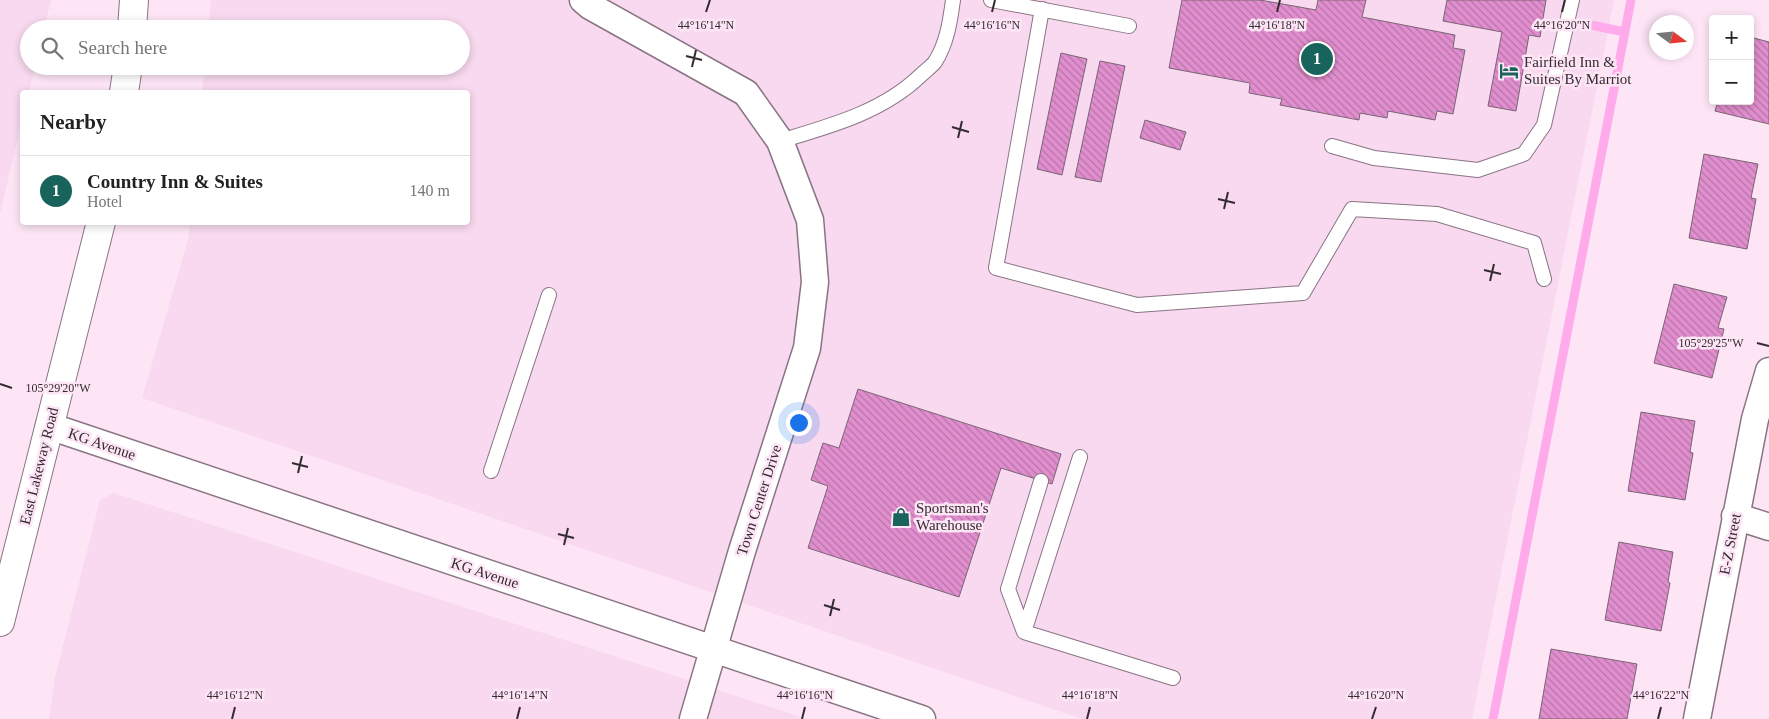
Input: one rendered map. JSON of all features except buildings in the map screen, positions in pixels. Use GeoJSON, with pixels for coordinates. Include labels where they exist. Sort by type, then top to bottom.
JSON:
{"type":"FeatureCollection","features":[{"type":"Feature","properties":{"kind":"main road"},"geometry":{"type":"LineString","coordinates":[[133,20],[134,0]]}},
{"type":"Feature","properties":{"kind":"main road"},"geometry":{"type":"LineString","coordinates":[[124,90],[127,75]]}},
{"type":"Feature","properties":{"kind":"main road","name":"East Lakeway Road"},"geometry":{"type":"LineString","coordinates":[[0,622],[100,225]]}},
{"type":"Feature","properties":{"kind":"street","name":"Town Center Drive"},"geometry":{"type":"LineString","coordinates":[[584,0],[590,6],[746,93],[780,140],[810,220],[815,282],[807,348],[742,550],[693,719]]}},
{"type":"Feature","properties":{"kind":"street","name":"E-Z Street"},"geometry":{"type":"LineString","coordinates":[[1697,719],[1735,516],[1755,420],[1769,371]]}},
{"type":"Feature","properties":{"kind":"street","name":"KG Avenue"},"geometry":{"type":"LineString","coordinates":[[49,426],[922,719]]}},
{"type":"Feature","properties":{"kind":"street"},"geometry":{"type":"LineString","coordinates":[[1735,516],[1769,527]]}},
{"type":"Feature","properties":{"kind":"lane"},"geometry":{"type":"LineString","coordinates":[[780,140],[832,125],[875,108],[906,90],[934,63],[949,30],[953,0]]}},
{"type":"Feature","properties":{"kind":"lane"},"geometry":{"type":"LineString","coordinates":[[991,0],[1130,26]]}},
{"type":"Feature","properties":{"kind":"lane"},"geometry":{"type":"LineString","coordinates":[[1332,146],[1374,158],[1478,170],[1524,154],[1544,125],[1572,0]]}},
{"type":"Feature","properties":{"kind":"lane"},"geometry":{"type":"LineString","coordinates":[[1042,9],[996,268],[1137,305],[1303,293],[1352,209],[1437,214],[1534,243],[1544,279]]}},
{"type":"Feature","properties":{"kind":"lane"},"geometry":{"type":"LineString","coordinates":[[491,471],[549,295]]}},
{"type":"Feature","properties":{"kind":"lane"},"geometry":{"type":"LineString","coordinates":[[1024,632],[1080,457]]}},
{"type":"Feature","properties":{"kind":"lane"},"geometry":{"type":"LineString","coordinates":[[1024,632],[1008,589],[1041,481]]}},
{"type":"Feature","properties":{"kind":"lane"},"geometry":{"type":"LineString","coordinates":[[1024,632],[1173,678]]}},
{"type":"Feature","properties":{"kind":"shaded area"},"geometry":{"type":"Polygon","coordinates":[[[0,0],[51,0],[46,20],[20,20],[20,75],[33,75],[29,90],[20,90],[20,129],[0,214],[0,0]]]}},
{"type":"Feature","properties":{"kind":"shaded area"},"geometry":{"type":"Polygon","coordinates":[[[211,0],[1614,0],[1472,719],[1082,719],[142,398],[188,240],[190,225],[470,225],[470,90],[202,90],[204,75],[470,75],[470,20],[209,20],[211,0]]]}},
{"type":"Feature","properties":{"kind":"shaded area"},"geometry":{"type":"Polygon","coordinates":[[[114,493],[807,719],[49,719],[55,677],[100,500],[114,493]]]}},
{"type":"Feature","properties":{"kind":"waterway"},"geometry":{"type":"LineString","coordinates":[[1493,719],[1631,0]]}},
{"type":"Feature","properties":{"kind":"waterway"},"geometry":{"type":"LineString","coordinates":[[1591,25],[1625,32]]}},
{"type":"Feature","properties":{"kind":"place","name":"Country Inn & Suites"},"geometry":{"type":"Point","coordinates":[1317,59]}},
{"type":"Feature","properties":{"kind":"place","name":"Fairfield Inn & Suites By Marriot"},"geometry":{"type":"Point","coordinates":[1509,71]}},
{"type":"Feature","properties":{"kind":"place","name":"Sportsman's Warehouse"},"geometry":{"type":"Point","coordinates":[901,517]}}]}
